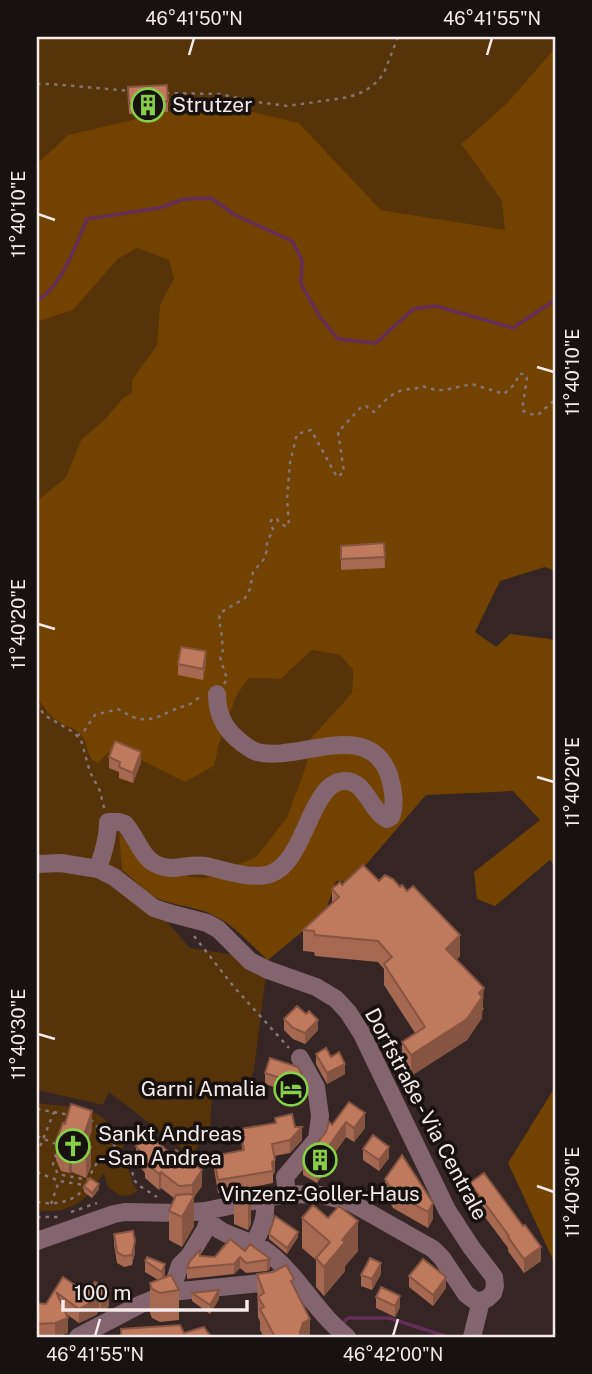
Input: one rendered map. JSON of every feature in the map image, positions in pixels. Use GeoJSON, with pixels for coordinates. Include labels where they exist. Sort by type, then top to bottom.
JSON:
{"type":"FeatureCollection","features":[{"type":"Feature","properties":{"kind":"street"},"geometry":{"type":"LineString","coordinates":[[98,869],[105,847],[108,822],[125,824],[148,859],[163,867],[201,865],[268,875],[288,861],[316,804],[323,794],[338,782],[346,780],[354,783],[362,789],[378,813],[387,819],[391,817],[394,804],[390,778],[377,756],[368,749],[340,745],[279,753],[257,752],[227,730],[217,707],[217,695]]}},
{"type":"Feature","properties":{"kind":"street","name":"Dorfstraße - Via Centrale"},"geometry":{"type":"LineString","coordinates":[[37,864],[61,863],[98,869],[114,877],[154,908],[207,923],[218,929],[250,961],[316,987],[336,999],[362,1034],[447,1210],[494,1277],[493,1293],[481,1304]]}},
{"type":"Feature","properties":{"kind":"street"},"geometry":{"type":"LineString","coordinates":[[288,1194],[285,1177],[317,1139],[320,1116],[316,1087],[300,1058]]}},
{"type":"Feature","properties":{"kind":"street"},"geometry":{"type":"LineString","coordinates":[[37,1241],[125,1212],[207,1216],[288,1194],[336,1198],[350,1202],[389,1223],[433,1249],[442,1258],[466,1294],[481,1304],[472,1337]]}},
{"type":"Feature","properties":{"kind":"street"},"geometry":{"type":"LineString","coordinates":[[253,1244],[262,1228],[265,1199]]}},
{"type":"Feature","properties":{"kind":"street"},"geometry":{"type":"LineString","coordinates":[[207,1216],[219,1230],[263,1249],[288,1271],[327,1318],[347,1337]]}},
{"type":"Feature","properties":{"kind":"street"},"geometry":{"type":"LineString","coordinates":[[171,1292],[180,1265],[190,1255],[205,1230],[207,1216]]}},
{"type":"Feature","properties":{"kind":"street"},"geometry":{"type":"LineString","coordinates":[[78,1337],[139,1305],[171,1292],[271,1282],[288,1271]]}},
{"type":"Feature","properties":{"kind":"path"},"geometry":{"type":"LineString","coordinates":[[158,92],[219,94],[288,106],[349,97],[365,91],[377,82],[384,73],[398,37]]}},
{"type":"Feature","properties":{"kind":"path"},"geometry":{"type":"LineString","coordinates":[[37,84],[132,91]]}},
{"type":"Feature","properties":{"kind":"path"},"geometry":{"type":"LineString","coordinates":[[77,736],[95,715],[118,709],[141,720],[158,718],[191,704],[200,696],[217,695],[227,679],[220,657],[223,650],[220,613],[245,598],[250,589],[253,572],[264,559],[267,550],[273,529],[270,523],[272,519],[277,519],[285,526],[289,525],[289,475],[297,434],[311,430],[337,477],[344,472],[338,432],[362,406],[374,412],[391,394],[401,390],[422,386],[444,390],[472,384],[504,394],[515,384],[519,373],[525,374],[527,378],[522,410],[538,415],[552,402],[555,403]]}},
{"type":"Feature","properties":{"kind":"path"},"geometry":{"type":"LineString","coordinates":[[37,703],[44,715],[81,740],[108,822]]}},
{"type":"Feature","properties":{"kind":"path"},"geometry":{"type":"LineString","coordinates":[[190,932],[234,987],[300,1058]]}},
{"type":"Feature","properties":{"kind":"path"},"geometry":{"type":"LineString","coordinates":[[37,1109],[71,1115]]}},
{"type":"Feature","properties":{"kind":"path"},"geometry":{"type":"LineString","coordinates":[[37,1154],[54,1112]]}},
{"type":"Feature","properties":{"kind":"path"},"geometry":{"type":"LineString","coordinates":[[81,1118],[92,1121],[118,1148],[129,1162],[138,1185],[159,1198]]}},
{"type":"Feature","properties":{"kind":"path"},"geometry":{"type":"LineString","coordinates":[[37,1136],[60,1146],[53,1164],[58,1174],[88,1180]]}},
{"type":"Feature","properties":{"kind":"path"},"geometry":{"type":"LineString","coordinates":[[37,1202],[51,1204],[79,1195],[93,1168],[118,1148]]}},
{"type":"Feature","properties":{"kind":"path"},"geometry":{"type":"LineString","coordinates":[[37,1172],[59,1181],[86,1185]]}},
{"type":"Feature","properties":{"kind":"path"},"geometry":{"type":"LineString","coordinates":[[51,1204],[59,1181]]}},
{"type":"Feature","properties":{"kind":"shaded area"},"geometry":{"type":"Polygon","coordinates":[[[37,37],[555,37],[555,48],[507,103],[461,144],[502,201],[506,231],[381,210],[299,123],[68,135],[37,164],[37,37]]]}},
{"type":"Feature","properties":{"kind":"shaded area"},"geometry":{"type":"Polygon","coordinates":[[[555,48],[555,571],[545,567],[500,581],[475,632],[496,647],[510,634],[555,642],[555,866],[550,860],[495,906],[477,899],[474,872],[540,820],[513,791],[426,795],[351,882],[336,881],[325,913],[268,960],[221,919],[201,910],[161,900],[141,887],[122,870],[119,833],[155,873],[205,878],[256,857],[287,817],[306,766],[310,739],[352,693],[353,670],[340,655],[312,650],[281,679],[249,678],[237,695],[221,737],[214,766],[185,782],[112,749],[98,763],[94,761],[80,733],[55,719],[39,701],[37,501],[66,477],[81,440],[105,419],[123,398],[132,393],[132,380],[157,345],[160,305],[174,279],[169,260],[137,248],[118,259],[73,310],[37,322],[37,164],[68,135],[210,102],[299,123],[381,210],[505,230],[502,201],[461,144],[507,103],[555,48]]]}},
{"type":"Feature","properties":{"kind":"shaded area"},"geometry":{"type":"Polygon","coordinates":[[[137,248],[170,260],[175,279],[160,305],[157,345],[133,380],[132,394],[123,398],[105,419],[81,440],[66,477],[37,501],[37,322],[73,310],[118,259],[137,248]]]}},
{"type":"Feature","properties":{"kind":"shaded area"},"geometry":{"type":"Polygon","coordinates":[[[312,650],[340,655],[353,670],[352,693],[310,739],[306,766],[287,817],[256,857],[205,878],[155,873],[120,835],[122,870],[190,948],[268,960],[254,1070],[245,1098],[213,1085],[210,1126],[192,1156],[109,1092],[103,1105],[37,1090],[37,697],[44,709],[60,722],[77,730],[84,739],[89,757],[98,763],[112,749],[143,761],[214,765],[237,695],[249,678],[281,679],[312,650]]]}},
{"type":"Feature","properties":{"kind":"shaded area"},"geometry":{"type":"Polygon","coordinates":[[[555,1087],[555,1264],[508,1163],[555,1087]]]}},
{"type":"Feature","properties":{"kind":"shaded area"},"geometry":{"type":"Polygon","coordinates":[[[37,1103],[80,1108],[106,1121],[125,1144],[116,1157],[128,1167],[138,1191],[120,1196],[108,1187],[104,1173],[94,1186],[99,1189],[92,1198],[88,1195],[77,1204],[64,1209],[37,1211],[37,1103]]]}},
{"type":"Feature","properties":{"kind":"building"},"geometry":{"type":"Polygon","coordinates":[[[167,85],[168,101],[129,104],[128,87],[167,85]]]}},
{"type":"Feature","properties":{"kind":"building"},"geometry":{"type":"Polygon","coordinates":[[[384,543],[385,557],[341,559],[341,546],[384,543]]]}},
{"type":"Feature","properties":{"kind":"building"},"geometry":{"type":"Polygon","coordinates":[[[181,647],[206,651],[203,669],[178,664],[181,647]]]}},
{"type":"Feature","properties":{"kind":"building"},"geometry":{"type":"Polygon","coordinates":[[[115,741],[141,752],[133,773],[119,767],[120,762],[109,757],[115,741]]]}},
{"type":"Feature","properties":{"kind":"building"},"geometry":{"type":"Polygon","coordinates":[[[363,865],[379,881],[385,875],[407,891],[413,886],[460,935],[446,949],[484,988],[479,993],[482,997],[467,1019],[411,1055],[402,1042],[425,1027],[384,964],[392,957],[378,941],[315,935],[314,931],[303,930],[339,897],[332,889],[340,882],[342,885],[363,865]]]}},
{"type":"Feature","properties":{"kind":"building"},"geometry":{"type":"Polygon","coordinates":[[[297,1006],[306,1014],[309,1011],[318,1020],[305,1033],[293,1028],[284,1019],[297,1006]]]}},
{"type":"Feature","properties":{"kind":"building"},"geometry":{"type":"Polygon","coordinates":[[[326,1048],[331,1057],[339,1052],[345,1064],[327,1073],[316,1054],[326,1048]]]}},
{"type":"Feature","properties":{"kind":"building"},"geometry":{"type":"Polygon","coordinates":[[[270,1058],[298,1067],[302,1075],[299,1084],[265,1073],[270,1058]]]}},
{"type":"Feature","properties":{"kind":"building"},"geometry":{"type":"Polygon","coordinates":[[[349,1102],[365,1113],[354,1128],[346,1122],[323,1154],[326,1156],[317,1169],[303,1161],[326,1132],[329,1122],[332,1125],[349,1102]]]}},
{"type":"Feature","properties":{"kind":"building"},"geometry":{"type":"Polygon","coordinates":[[[71,1104],[92,1111],[81,1144],[91,1147],[86,1159],[61,1152],[56,1141],[71,1104]]]}},
{"type":"Feature","properties":{"kind":"building"},"geometry":{"type":"Polygon","coordinates":[[[292,1114],[295,1127],[302,1127],[290,1140],[272,1144],[275,1160],[272,1162],[273,1171],[218,1180],[214,1156],[244,1150],[240,1129],[276,1123],[275,1118],[292,1114]]]}},
{"type":"Feature","properties":{"kind":"building"},"geometry":{"type":"Polygon","coordinates":[[[149,1132],[172,1155],[176,1150],[202,1170],[192,1185],[179,1186],[145,1162],[147,1160],[136,1146],[149,1132]]]}},
{"type":"Feature","properties":{"kind":"building"},"geometry":{"type":"Polygon","coordinates":[[[373,1135],[389,1147],[379,1160],[363,1149],[373,1135]]]}},
{"type":"Feature","properties":{"kind":"building"},"geometry":{"type":"Polygon","coordinates":[[[402,1155],[433,1203],[428,1212],[393,1192],[385,1179],[402,1155]]]}},
{"type":"Feature","properties":{"kind":"building"},"geometry":{"type":"Polygon","coordinates":[[[484,1173],[541,1247],[524,1259],[470,1183],[484,1173]]]}},
{"type":"Feature","properties":{"kind":"building"},"geometry":{"type":"Polygon","coordinates":[[[90,1178],[99,1184],[92,1193],[84,1186],[90,1178]]]}},
{"type":"Feature","properties":{"kind":"building"},"geometry":{"type":"Polygon","coordinates":[[[239,1186],[251,1194],[248,1200],[234,1195],[239,1186]]]}},
{"type":"Feature","properties":{"kind":"building"},"geometry":{"type":"Polygon","coordinates":[[[176,1195],[194,1196],[182,1217],[169,1211],[176,1195]]]}},
{"type":"Feature","properties":{"kind":"building"},"geometry":{"type":"Polygon","coordinates":[[[313,1205],[328,1218],[339,1206],[358,1221],[324,1267],[316,1258],[330,1242],[302,1218],[313,1205]]]}},
{"type":"Feature","properties":{"kind":"building"},"geometry":{"type":"Polygon","coordinates":[[[275,1216],[298,1232],[287,1248],[269,1234],[275,1216]]]}},
{"type":"Feature","properties":{"kind":"building"},"geometry":{"type":"Polygon","coordinates":[[[133,1231],[135,1241],[132,1255],[124,1256],[117,1252],[114,1234],[133,1231]]]}},
{"type":"Feature","properties":{"kind":"building"},"geometry":{"type":"Polygon","coordinates":[[[230,1239],[245,1251],[250,1244],[270,1259],[246,1263],[240,1257],[234,1264],[187,1268],[200,1250],[200,1256],[215,1257],[230,1239]]]}},
{"type":"Feature","properties":{"kind":"building"},"geometry":{"type":"Polygon","coordinates":[[[147,1257],[165,1264],[162,1272],[145,1261],[147,1257]]]}},
{"type":"Feature","properties":{"kind":"building"},"geometry":{"type":"Polygon","coordinates":[[[370,1258],[381,1263],[372,1279],[361,1275],[370,1258]]]}},
{"type":"Feature","properties":{"kind":"building"},"geometry":{"type":"Polygon","coordinates":[[[423,1259],[446,1277],[433,1295],[409,1276],[423,1259]]]}},
{"type":"Feature","properties":{"kind":"building"},"geometry":{"type":"Polygon","coordinates":[[[286,1265],[310,1319],[303,1323],[300,1337],[275,1337],[260,1309],[264,1307],[258,1297],[264,1293],[257,1274],[273,1272],[286,1265]]]}},
{"type":"Feature","properties":{"kind":"building"},"geometry":{"type":"Polygon","coordinates":[[[171,1275],[179,1290],[160,1293],[152,1289],[150,1283],[171,1275]]]}},
{"type":"Feature","properties":{"kind":"building"},"geometry":{"type":"Polygon","coordinates":[[[63,1277],[84,1291],[87,1286],[91,1289],[95,1282],[109,1291],[79,1309],[56,1292],[68,1318],[55,1323],[37,1324],[37,1303],[46,1304],[63,1277]]]}},
{"type":"Feature","properties":{"kind":"building"},"geometry":{"type":"Polygon","coordinates":[[[381,1287],[400,1296],[395,1306],[376,1297],[381,1287]]]}},
{"type":"Feature","properties":{"kind":"building"},"geometry":{"type":"Polygon","coordinates":[[[219,1290],[210,1305],[192,1293],[219,1290]]]}},
{"type":"Feature","properties":{"kind":"building"},"geometry":{"type":"Polygon","coordinates":[[[180,1325],[184,1333],[204,1327],[211,1337],[121,1337],[121,1329],[180,1325]]]}},
{"type":"Feature","properties":{"kind":"waterway"},"geometry":{"type":"LineString","coordinates":[[37,300],[46,294],[61,276],[87,219],[159,208],[185,199],[211,198],[235,215],[292,241],[302,260],[301,284],[320,317],[338,339],[376,343],[413,309],[436,306],[513,328],[555,300]]}},
{"type":"Feature","properties":{"kind":"waterway"},"geometry":{"type":"LineString","coordinates":[[341,1325],[348,1318],[389,1318],[448,1337]]}},
{"type":"Feature","properties":{"kind":"place","name":"Strutzer"},"geometry":{"type":"Point","coordinates":[148,105]}},
{"type":"Feature","properties":{"kind":"place","name":"Garni Amalia"},"geometry":{"type":"Point","coordinates":[291,1089]}},
{"type":"Feature","properties":{"kind":"place","name":"Sankt Andreas - San Andrea"},"geometry":{"type":"Point","coordinates":[73,1146]}},
{"type":"Feature","properties":{"kind":"place","name":"Vinzenz-Goller-Haus"},"geometry":{"type":"Point","coordinates":[320,1160]}}]}
